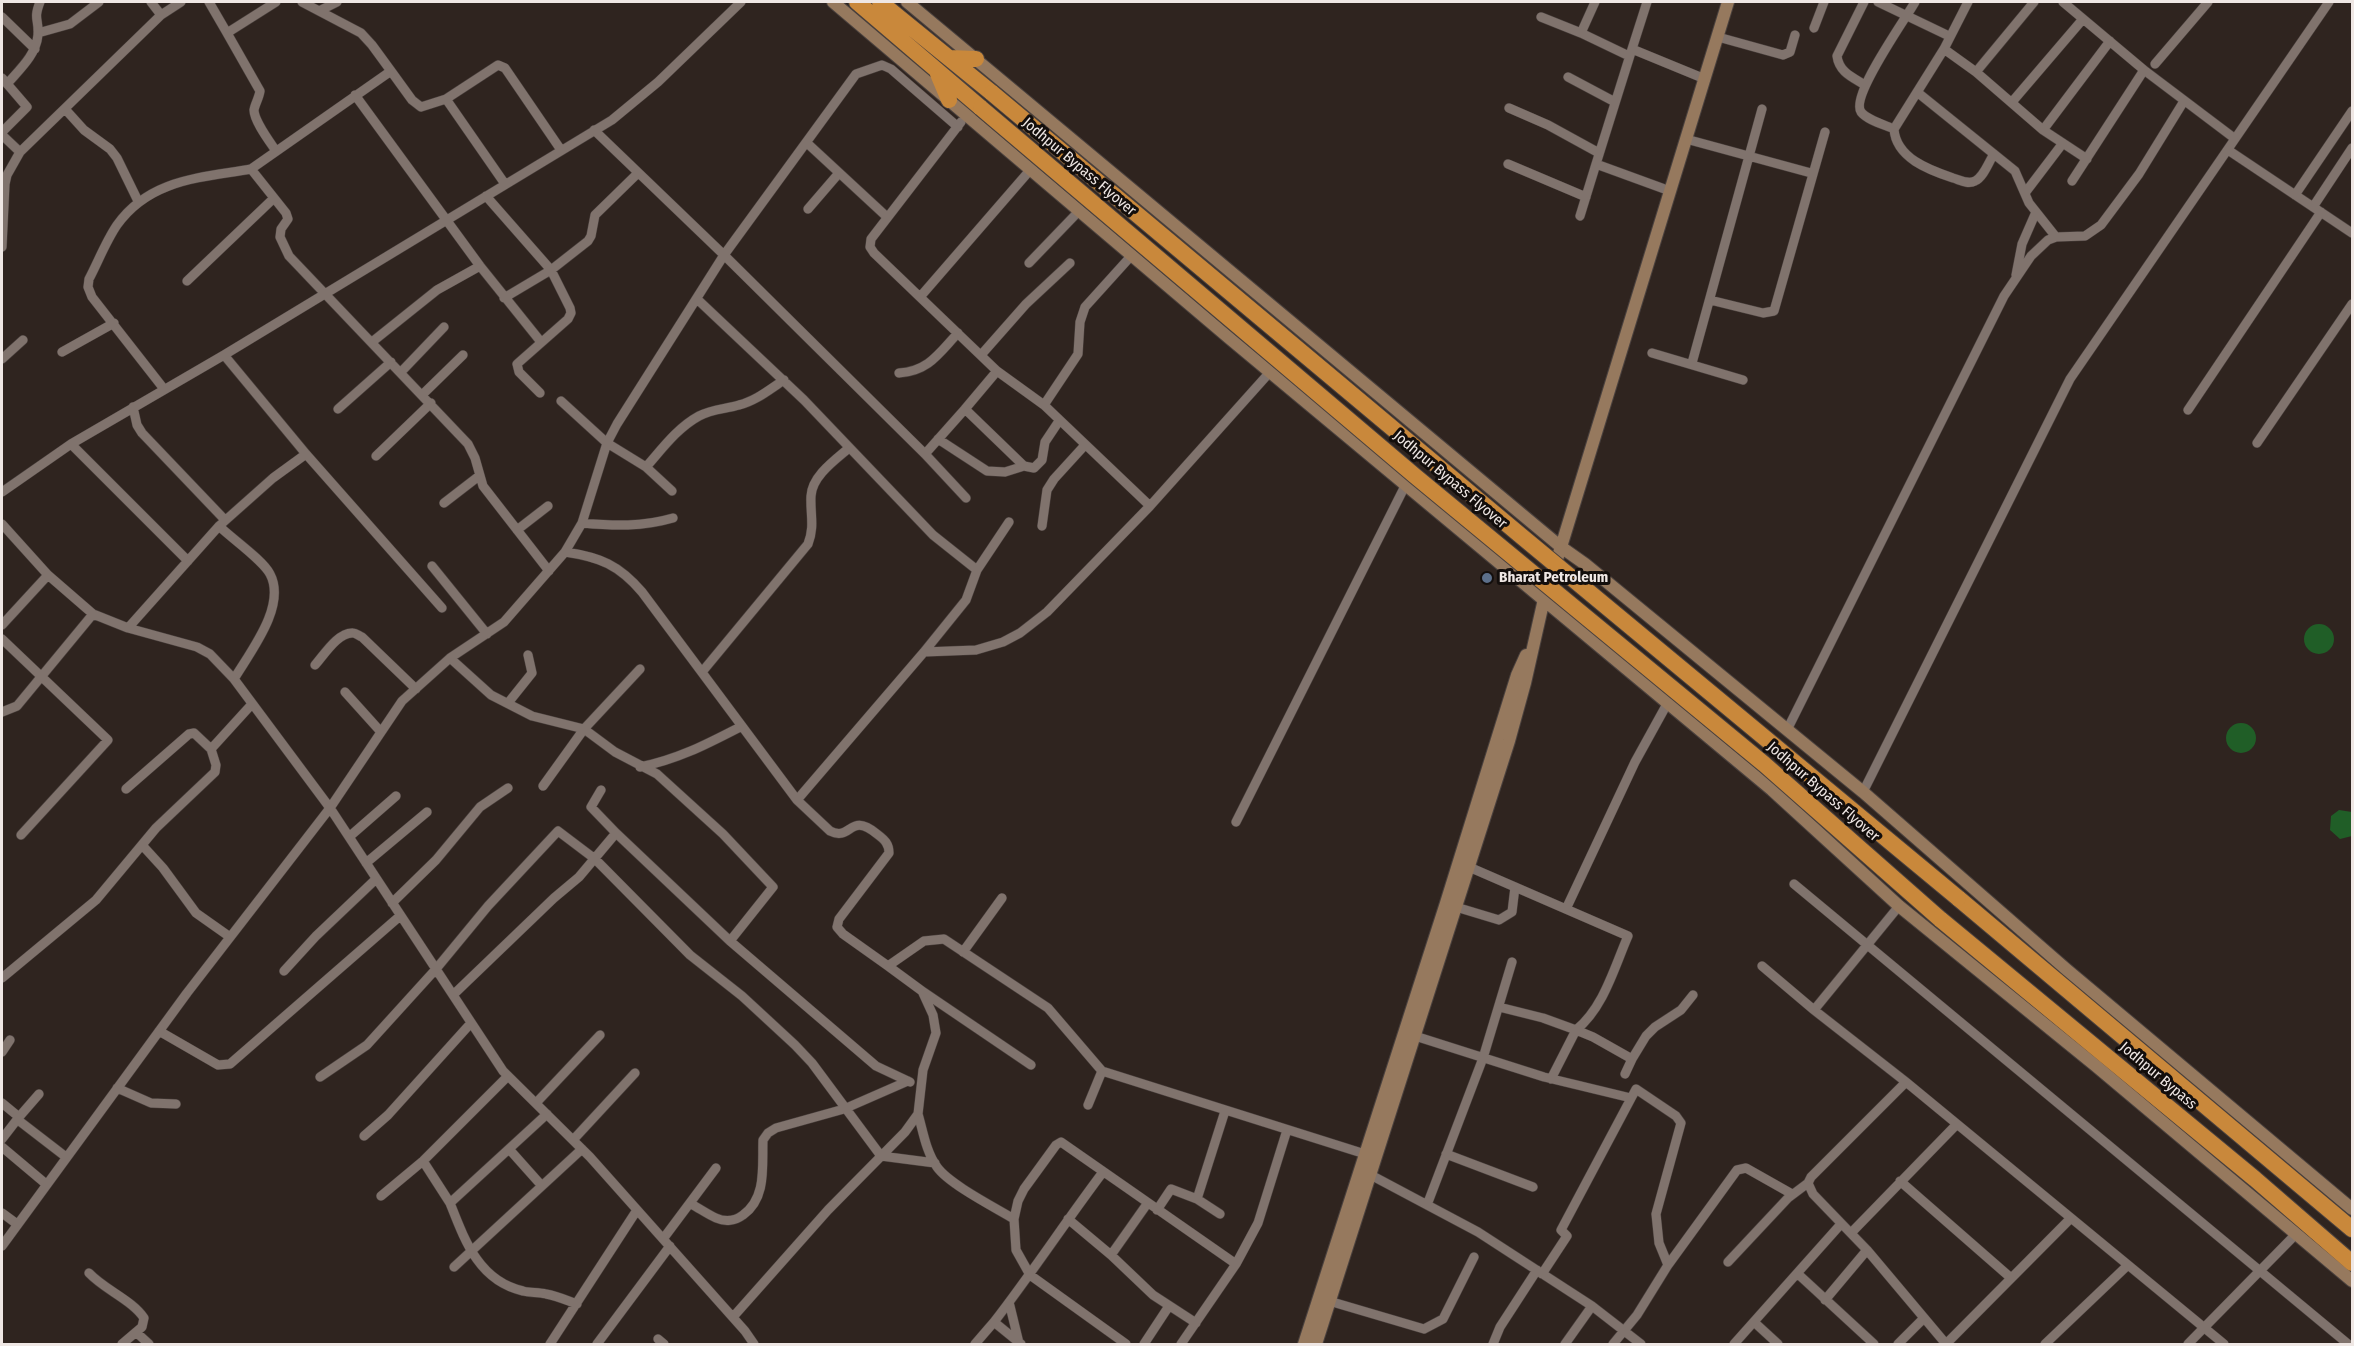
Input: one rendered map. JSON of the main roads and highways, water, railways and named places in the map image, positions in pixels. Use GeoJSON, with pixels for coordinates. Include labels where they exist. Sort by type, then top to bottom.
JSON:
{"type":"FeatureCollection","features":[{"type":"Feature","properties":{"kind":"highway"},"geometry":{"type":"LineString","coordinates":[[856,2],[937,70],[949,100]]}},
{"type":"Feature","properties":{"kind":"highway"},"geometry":{"type":"LineString","coordinates":[[880,2],[949,58],[976,59]]}},
{"type":"Feature","properties":{"kind":"highway","name":"Jodhpur Bypass Flyover"},"geometry":{"type":"LineString","coordinates":[[949,58],[1520,536],[1958,898]]}},
{"type":"Feature","properties":{"kind":"highway","name":"Jodhpur Bypass Flyover"},"geometry":{"type":"LineString","coordinates":[[937,70],[974,111],[1755,757],[1940,919]]}},
{"type":"Feature","properties":{"kind":"highway","name":"Jodhpur Bypass"},"geometry":{"type":"LineString","coordinates":[[1958,898],[2352,1229]]}},
{"type":"Feature","properties":{"kind":"highway","name":"Jodhpur Bypass"},"geometry":{"type":"LineString","coordinates":[[1940,919],[2255,1179],[2352,1263]]}},
{"type":"Feature","properties":{"kind":"place","name":"Bharat Petroleum"},"geometry":{"type":"Point","coordinates":[1487,578]}}]}
